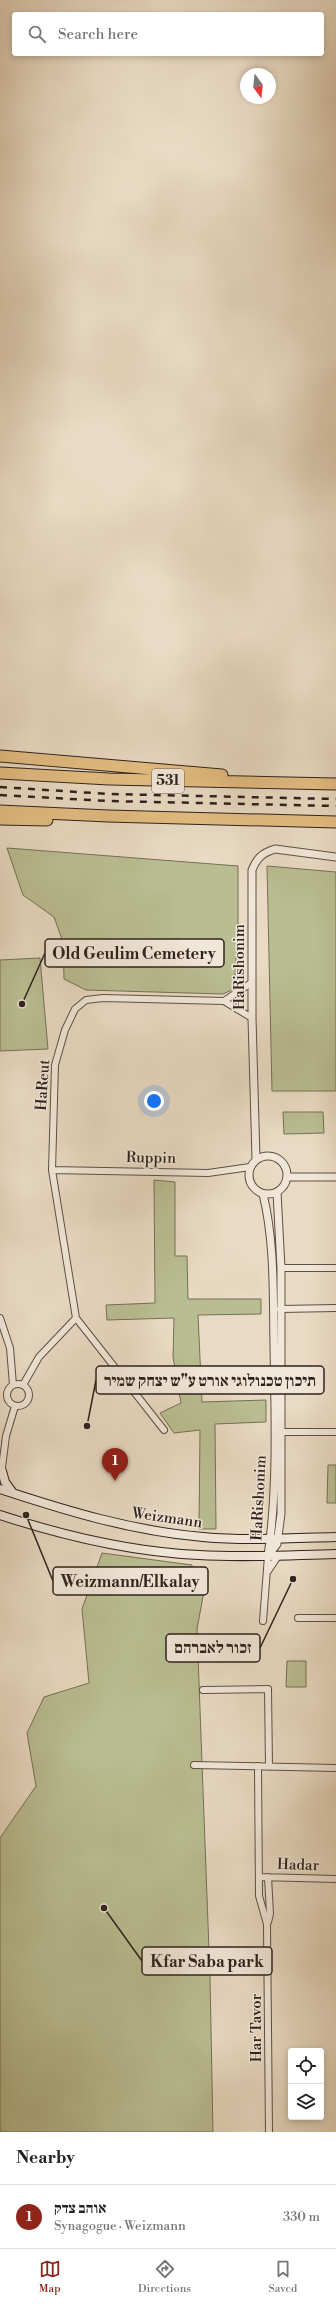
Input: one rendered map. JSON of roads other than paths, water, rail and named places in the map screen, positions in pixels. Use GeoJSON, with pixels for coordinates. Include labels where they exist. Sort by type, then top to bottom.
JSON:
{"type":"FeatureCollection","features":[{"type":"Feature","properties":{"kind":"highway"},"geometry":{"type":"LineString","coordinates":[[0,756],[324,784]]}},
{"type":"Feature","properties":{"kind":"highway","name":"531"},"geometry":{"type":"LineString","coordinates":[[0,773],[109,779],[336,784]]}},
{"type":"Feature","properties":{"kind":"highway"},"geometry":{"type":"LineString","coordinates":[[0,811],[264,821]]}},
{"type":"Feature","properties":{"kind":"highway"},"geometry":{"type":"LineString","coordinates":[[0,820],[336,822]]}},
{"type":"Feature","properties":{"kind":"main road"},"geometry":{"type":"LineString","coordinates":[[1,1474],[13,1494]]}},
{"type":"Feature","properties":{"kind":"main road","name":"Weizmann"},"geometry":{"type":"LineString","coordinates":[[0,1490],[89,1517],[138,1529],[203,1538],[336,1537]]}},
{"type":"Feature","properties":{"kind":"main road"},"geometry":{"type":"LineString","coordinates":[[0,1515],[90,1540],[159,1551],[198,1555],[334,1555]]}},
{"type":"Feature","properties":{"kind":"main road"},"geometry":{"type":"LineString","coordinates":[[0,1521],[12,1519]]}},
{"type":"Feature","properties":{"kind":"street","name":"HaRishonim"},"geometry":{"type":"LineString","coordinates":[[256,1159],[251,982],[252,870],[257,858],[266,852],[275,849],[336,857]]}},
{"type":"Feature","properties":{"kind":"street"},"geometry":{"type":"LineString","coordinates":[[224,1001],[251,982]]}},
{"type":"Feature","properties":{"kind":"street","name":"HaReut"},"geometry":{"type":"LineString","coordinates":[[164,1430],[76,1318],[52,1170],[55,1065],[65,1030],[75,1009],[86,1000],[103,998],[224,1001],[252,1018]]}},
{"type":"Feature","properties":{"kind":"street"},"geometry":{"type":"LineString","coordinates":[[268,1155],[280,1160],[287,1171],[286,1183],[277,1192],[263,1194],[252,1187],[248,1174],[250,1167],[256,1159],[268,1155]]}},
{"type":"Feature","properties":{"kind":"street","name":"Ruppin"},"geometry":{"type":"LineString","coordinates":[[52,1170],[208,1173],[250,1167]]}},
{"type":"Feature","properties":{"kind":"street"},"geometry":{"type":"LineString","coordinates":[[287,1177],[336,1178]]}},
{"type":"Feature","properties":{"kind":"street","name":"HaRishonim"},"geometry":{"type":"LineString","coordinates":[[275,1538],[281,1514],[282,1432],[280,1268],[277,1192]]}},
{"type":"Feature","properties":{"kind":"street","name":"HaRishonim"},"geometry":{"type":"LineString","coordinates":[[263,1194],[270,1241],[273,1308],[275,1538],[274,1550],[268,1556]]}},
{"type":"Feature","properties":{"kind":"street"},"geometry":{"type":"LineString","coordinates":[[280,1268],[336,1268]]}},
{"type":"Feature","properties":{"kind":"street"},"geometry":{"type":"LineString","coordinates":[[280,1309],[336,1308]]}},
{"type":"Feature","properties":{"kind":"street"},"geometry":{"type":"LineString","coordinates":[[0,1318],[10,1348],[13,1385],[7,1393],[9,1402],[15,1406],[22,1406],[29,1399],[29,1392],[23,1385],[13,1385]]}},
{"type":"Feature","properties":{"kind":"street"},"geometry":{"type":"LineString","coordinates":[[23,1385],[39,1357],[76,1318]]}},
{"type":"Feature","properties":{"kind":"street"},"geometry":{"type":"LineString","coordinates":[[0,1393],[7,1393]]}},
{"type":"Feature","properties":{"kind":"street"},"geometry":{"type":"LineString","coordinates":[[1,1474],[6,1436],[15,1406]]}},
{"type":"Feature","properties":{"kind":"street"},"geometry":{"type":"LineString","coordinates":[[282,1432],[336,1432]]}},
{"type":"Feature","properties":{"kind":"street"},"geometry":{"type":"LineString","coordinates":[[0,1445],[6,1436]]}},
{"type":"Feature","properties":{"kind":"street"},"geometry":{"type":"LineString","coordinates":[[263,1621],[268,1556]]}},
{"type":"Feature","properties":{"kind":"street"},"geometry":{"type":"LineString","coordinates":[[266,1576],[278,1556]]}},
{"type":"Feature","properties":{"kind":"street"},"geometry":{"type":"LineString","coordinates":[[298,1618],[336,1618]]}},
{"type":"Feature","properties":{"kind":"street"},"geometry":{"type":"LineString","coordinates":[[203,1690],[268,1689],[269,1767]]}},
{"type":"Feature","properties":{"kind":"street"},"geometry":{"type":"LineString","coordinates":[[194,1765],[336,1768]]}},
{"type":"Feature","properties":{"kind":"street","name":"Har Tavor"},"geometry":{"type":"LineString","coordinates":[[258,1766],[259,1896],[267,1924],[269,2132]]}},
{"type":"Feature","properties":{"kind":"street","name":"Hadar"},"geometry":{"type":"LineString","coordinates":[[259,1877],[336,1879]]}},
{"type":"Feature","properties":{"kind":"street","name":"Har Tavor"},"geometry":{"type":"LineString","coordinates":[[267,1924],[270,1914],[268,1877]]}},
{"type":"Feature","properties":{"kind":"railway"},"geometry":{"type":"LineString","coordinates":[[0,787],[109,794],[336,799]]}},
{"type":"Feature","properties":{"kind":"railway"},"geometry":{"type":"LineString","coordinates":[[0,795],[108,801],[336,806]]}},
{"type":"Feature","properties":{"kind":"place","name":"Old Geulim Cemetery"},"geometry":{"type":"Point","coordinates":[22,1004]}},
{"type":"Feature","properties":{"kind":"place","name":"תיכון טכנולוגי אורט ע\"ש יצחק שמיר"},"geometry":{"type":"Point","coordinates":[87,1426]}},
{"type":"Feature","properties":{"kind":"place","name":"אוהב צדק"},"geometry":{"type":"Point","coordinates":[115,1481]}},
{"type":"Feature","properties":{"kind":"place","name":"Weizmann/Elkalay"},"geometry":{"type":"Point","coordinates":[26,1515]}},
{"type":"Feature","properties":{"kind":"place","name":"זכור לאברהם"},"geometry":{"type":"Point","coordinates":[293,1579]}},
{"type":"Feature","properties":{"kind":"place","name":"Kfar Saba park"},"geometry":{"type":"Point","coordinates":[104,1908]}}]}
